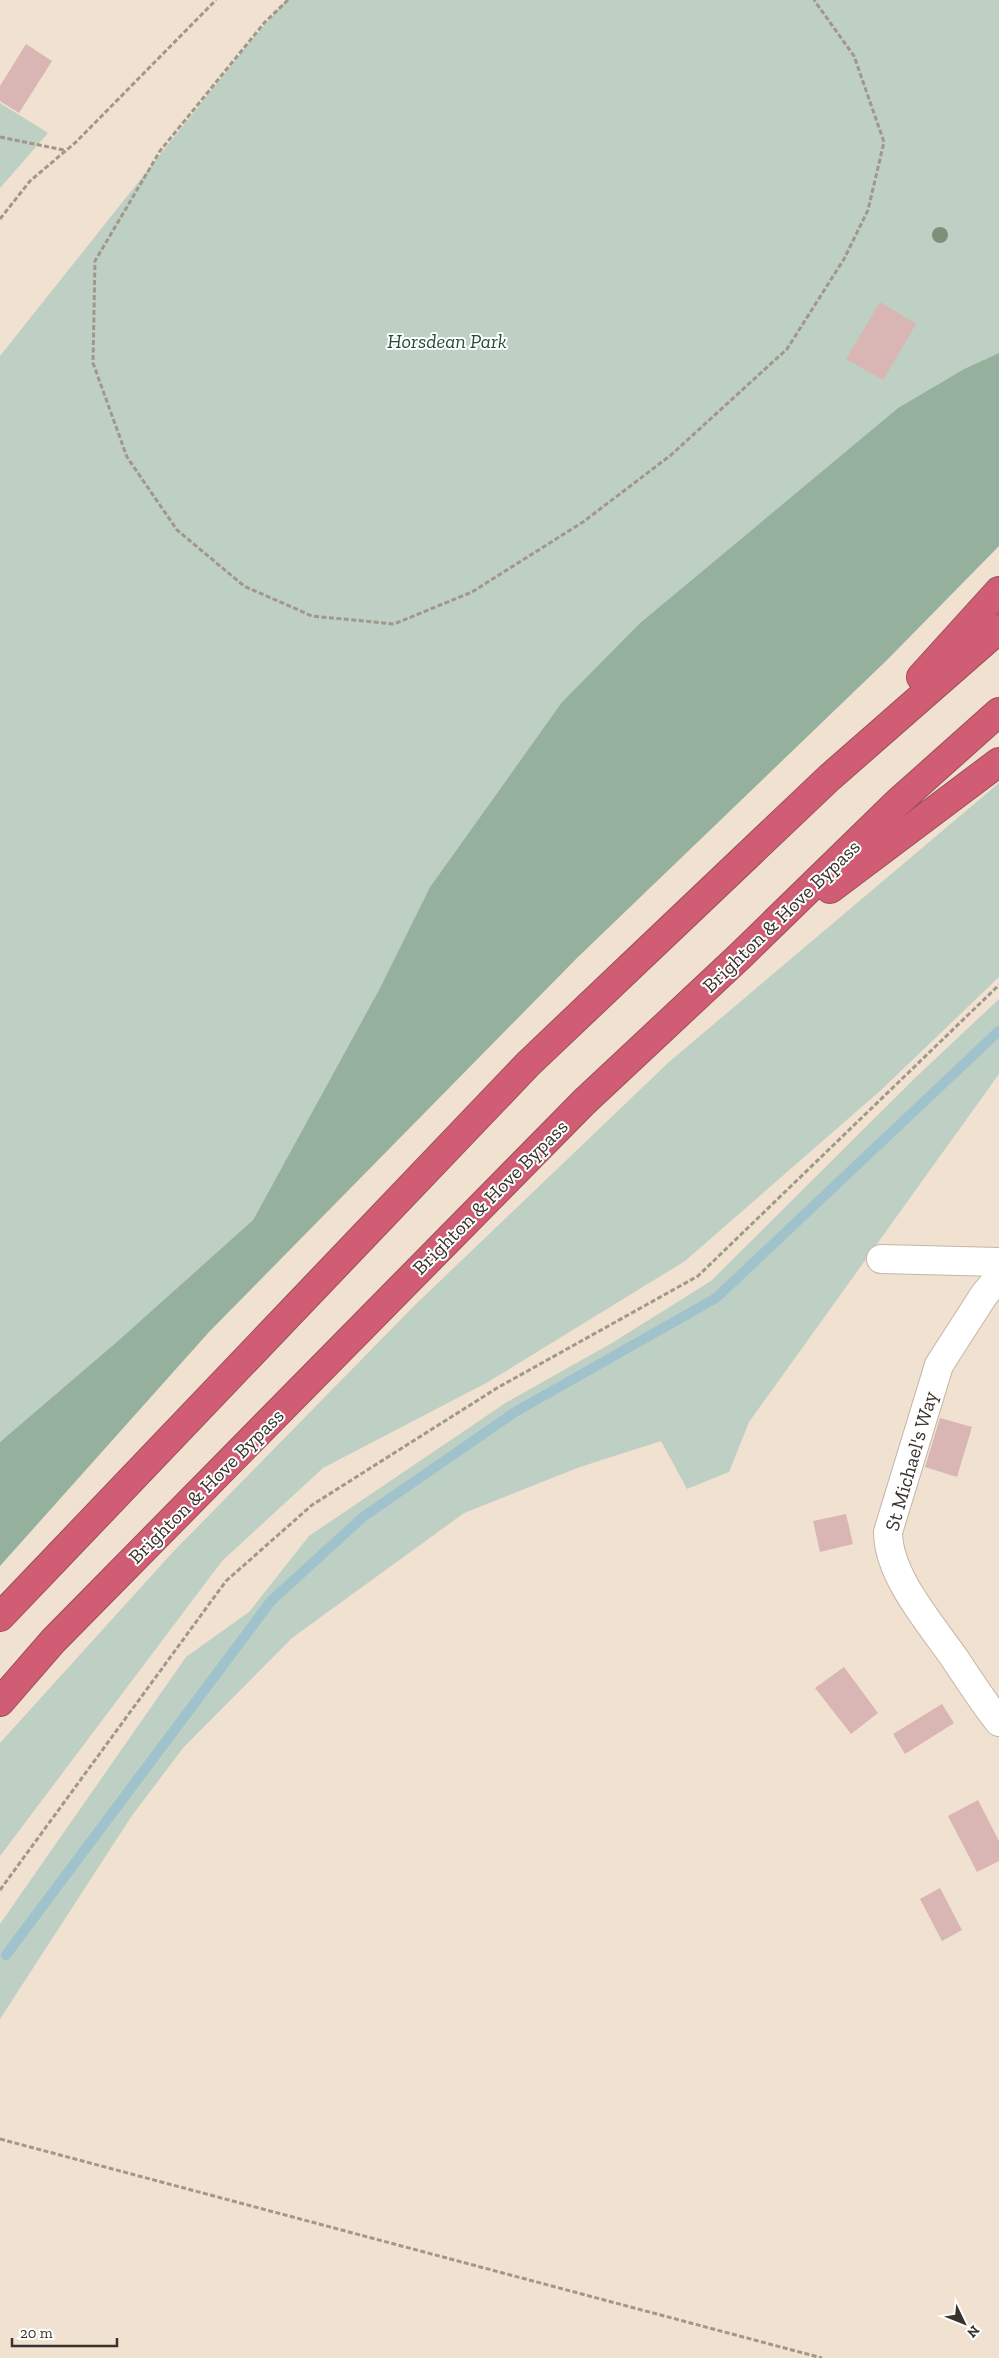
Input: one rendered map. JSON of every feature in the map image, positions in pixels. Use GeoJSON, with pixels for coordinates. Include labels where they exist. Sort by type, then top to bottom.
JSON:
{"type":"FeatureCollection","features":[{"type":"Feature","properties":{"kind":"highway"},"geometry":{"type":"LineString","coordinates":[[829,778],[999,591]]}},
{"type":"Feature","properties":{"kind":"highway"},"geometry":{"type":"LineString","coordinates":[[0,1616],[528,1064],[829,778],[999,628]]}},
{"type":"Feature","properties":{"kind":"highway","name":"Brighton & Hove Bypass"},"geometry":{"type":"LineString","coordinates":[[0,1702],[53,1641],[577,1109],[740,956],[897,803],[999,712]]}},
{"type":"Feature","properties":{"kind":"highway"},"geometry":{"type":"LineString","coordinates":[[740,956],[999,762]]}},
{"type":"Feature","properties":{"kind":"lane"},"geometry":{"type":"LineString","coordinates":[[881,1259],[999,1262]]}},
{"type":"Feature","properties":{"kind":"lane","name":"St Michael's Way"},"geometry":{"type":"LineString","coordinates":[[999,1277],[984,1295],[939,1365],[888,1532],[890,1553],[918,1606],[999,1722]]}},
{"type":"Feature","properties":{"kind":"path"},"geometry":{"type":"LineString","coordinates":[[0,219],[30,181],[76,142],[216,0]]}},
{"type":"Feature","properties":{"kind":"path"},"geometry":{"type":"LineString","coordinates":[[288,0],[265,22],[160,151],[95,261],[93,363],[127,457],[177,530],[244,586],[312,616],[394,624],[472,592],[584,522],[671,455],[787,349],[844,260],[868,210],[884,142],[854,56],[814,0]]}},
{"type":"Feature","properties":{"kind":"path"},"geometry":{"type":"LineString","coordinates":[[0,137],[65,150]]}},
{"type":"Feature","properties":{"kind":"path"},"geometry":{"type":"LineString","coordinates":[[0,1890],[226,1580],[312,1505],[497,1388],[698,1276],[999,985]]}},
{"type":"Feature","properties":{"kind":"path"},"geometry":{"type":"LineString","coordinates":[[0,2139],[822,2358]]}},
{"type":"Feature","properties":{"kind":"green space","name":"Horsdean Park"},"geometry":{"type":"Polygon","coordinates":[[[286,0],[999,0],[999,353],[964,369],[898,408],[640,623],[562,702],[430,887],[380,988],[253,1220],[119,1340],[0,1442],[0,356],[249,43],[286,0]]]}},
{"type":"Feature","properties":{"kind":"green space"},"geometry":{"type":"Polygon","coordinates":[[[0,103],[48,133],[0,188],[0,103]]]}},
{"type":"Feature","properties":{"kind":"green space"},"geometry":{"type":"Polygon","coordinates":[[[999,353],[999,546],[888,659],[577,958],[209,1332],[0,1566],[0,1442],[119,1340],[253,1220],[380,988],[430,887],[562,702],[640,623],[898,408],[964,369],[999,353]]]}},
{"type":"Feature","properties":{"kind":"green space"},"geometry":{"type":"Polygon","coordinates":[[[999,783],[999,977],[880,1091],[685,1261],[488,1382],[323,1468],[222,1561],[0,1856],[0,1743],[172,1553],[415,1305],[669,1062],[999,783]]]}},
{"type":"Feature","properties":{"kind":"green space"},"geometry":{"type":"Polygon","coordinates":[[[999,999],[999,1074],[749,1422],[729,1472],[687,1489],[661,1441],[580,1467],[464,1513],[292,1638],[183,1748],[131,1817],[0,2019],[0,1924],[186,1657],[249,1612],[309,1536],[507,1402],[612,1343],[711,1281],[915,1078],[999,999]]]}},
{"type":"Feature","properties":{"kind":"building"},"geometry":{"type":"Polygon","coordinates":[[[26,44],[52,61],[19,113],[0,101],[0,86],[26,44]]]}},
{"type":"Feature","properties":{"kind":"building"},"geometry":{"type":"Polygon","coordinates":[[[880,302],[916,324],[883,380],[846,359],[880,302]]]}},
{"type":"Feature","properties":{"kind":"building"},"geometry":{"type":"Polygon","coordinates":[[[940,1418],[972,1427],[957,1477],[925,1467],[940,1418]]]}},
{"type":"Feature","properties":{"kind":"building"},"geometry":{"type":"Polygon","coordinates":[[[846,1514],[853,1544],[820,1552],[813,1521],[846,1514]]]}},
{"type":"Feature","properties":{"kind":"building"},"geometry":{"type":"Polygon","coordinates":[[[844,1667],[878,1713],[851,1734],[815,1688],[844,1667]]]}},
{"type":"Feature","properties":{"kind":"building"},"geometry":{"type":"Polygon","coordinates":[[[942,1704],[954,1723],[905,1754],[893,1734],[942,1704]]]}},
{"type":"Feature","properties":{"kind":"building"},"geometry":{"type":"Polygon","coordinates":[[[978,1800],[999,1841],[999,1861],[977,1872],[948,1816],[978,1800]]]}},
{"type":"Feature","properties":{"kind":"building"},"geometry":{"type":"Polygon","coordinates":[[[940,1888],[962,1930],[942,1941],[920,1899],[940,1888]]]}},
{"type":"Feature","properties":{"kind":"waterway"},"geometry":{"type":"LineString","coordinates":[[6,1955],[271,1601],[363,1517],[515,1412],[716,1298],[999,1031]]}}]}
